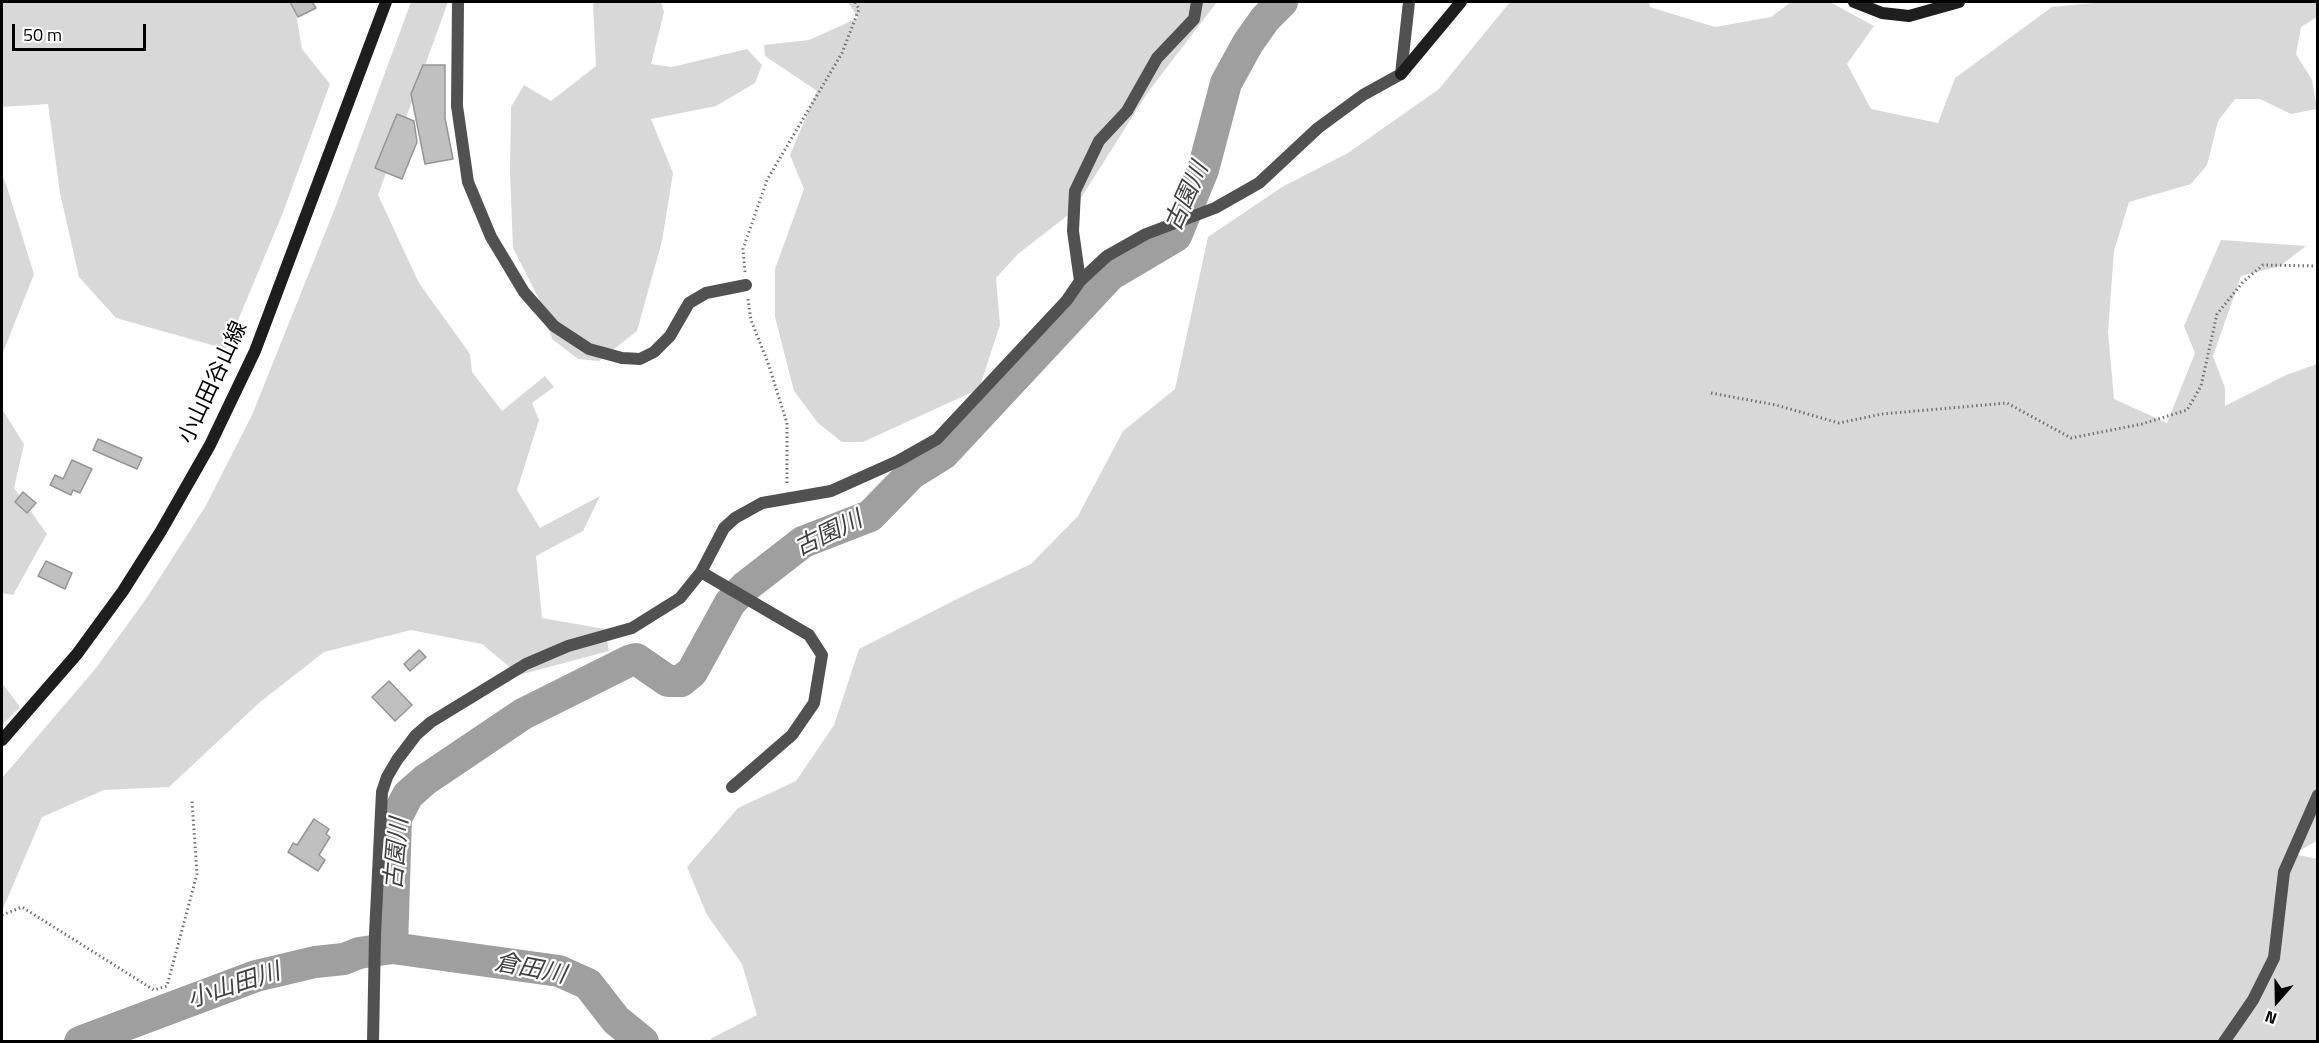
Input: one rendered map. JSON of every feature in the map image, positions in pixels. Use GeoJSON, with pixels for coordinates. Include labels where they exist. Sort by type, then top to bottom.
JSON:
{"type":"FeatureCollection","features":[{"type":"Feature","properties":{"kind":"main road","name":"小山田谷山線"},"geometry":{"type":"LineString","coordinates":[[2,740],[77,654],[123,591],[161,531],[210,445],[255,351],[386,2]]}},
{"type":"Feature","properties":{"kind":"main road"},"geometry":{"type":"LineString","coordinates":[[1401,74],[1461,2]]}},
{"type":"Feature","properties":{"kind":"main road"},"geometry":{"type":"LineString","coordinates":[[1854,2],[1882,13],[1909,16],[1959,2]]}},
{"type":"Feature","properties":{"kind":"street"},"geometry":{"type":"LineString","coordinates":[[458,2],[457,106],[468,182],[491,237],[524,292],[554,326],[590,349],[622,358],[640,358],[654,352],[670,336],[689,303],[706,293],[746,285]]}},
{"type":"Feature","properties":{"kind":"street"},"geometry":{"type":"LineString","coordinates":[[1080,280],[1072,231],[1074,191],[1099,141],[1127,111],[1157,58],[1194,19],[1197,2]]}},
{"type":"Feature","properties":{"kind":"street"},"geometry":{"type":"LineString","coordinates":[[373,1041],[375,934],[382,792],[387,777],[397,760],[416,735],[431,722],[525,664],[568,646],[632,628],[680,598],[700,573],[724,528],[735,518],[762,502],[831,491],[898,461],[937,439],[1067,300],[1080,280],[1107,256],[1146,234],[1215,208],[1259,183],[1318,128],[1363,95],[1401,74],[1409,2]]}},
{"type":"Feature","properties":{"kind":"street"},"geometry":{"type":"LineString","coordinates":[[700,573],[809,636],[822,655],[814,703],[792,735],[732,787]]}},
{"type":"Feature","properties":{"kind":"street"},"geometry":{"type":"LineString","coordinates":[[2224,1041],[2253,1000],[2274,958],[2284,872],[2318,795]]}},
{"type":"Feature","properties":{"kind":"path"},"geometry":{"type":"LineString","coordinates":[[786,498],[787,423],[768,363],[751,320],[743,249],[767,180],[842,53],[859,9],[855,2]]}},
{"type":"Feature","properties":{"kind":"path"},"geometry":{"type":"LineString","coordinates":[[1711,393],[1776,405],[1839,423],[1882,414],[2007,403],[2071,438],[2142,424],[2187,410],[2201,386],[2217,314],[2243,282],[2263,265],[2318,266]]}},
{"type":"Feature","properties":{"kind":"path"},"geometry":{"type":"LineString","coordinates":[[2,915],[22,907],[154,990],[167,986],[197,874],[192,801]]}},
{"type":"Feature","properties":{"kind":"shaded area"},"geometry":{"type":"Polygon","coordinates":[[[2,2],[294,2],[302,49],[330,84],[282,215],[226,349],[116,318],[79,277],[60,193],[48,104],[2,107],[2,2]]]}},
{"type":"Feature","properties":{"kind":"shaded area"},"geometry":{"type":"Polygon","coordinates":[[[411,2],[448,2],[378,195],[419,283],[470,354],[472,372],[502,411],[545,376],[554,387],[532,403],[539,420],[517,490],[540,528],[600,496],[583,531],[536,556],[542,618],[605,629],[609,651],[519,675],[482,644],[411,630],[324,652],[259,703],[169,787],[104,790],[42,817],[2,911],[2,778],[96,668],[148,596],[205,507],[252,415],[337,203],[411,2]]]}},
{"type":"Feature","properties":{"kind":"shaded area"},"geometry":{"type":"Polygon","coordinates":[[[597,2],[661,2],[664,12],[651,64],[672,67],[747,49],[762,65],[755,83],[716,106],[651,119],[673,173],[662,241],[637,331],[599,361],[578,359],[552,339],[541,303],[513,248],[510,172],[511,107],[524,85],[551,101],[596,66],[593,4],[597,2]]]}},
{"type":"Feature","properties":{"kind":"shaded area"},"geometry":{"type":"Polygon","coordinates":[[[848,2],[1217,2],[1148,92],[1072,212],[1018,254],[996,278],[1000,325],[979,389],[863,442],[842,442],[818,423],[794,391],[775,317],[775,269],[804,189],[790,155],[817,91],[765,56],[764,45],[809,40],[858,18],[848,2]]]}},
{"type":"Feature","properties":{"kind":"shaded area"},"geometry":{"type":"Polygon","coordinates":[[[1510,2],[1649,2],[1650,7],[1715,27],[1771,17],[1791,2],[1830,2],[1874,26],[1847,64],[1871,109],[1938,123],[1955,78],[2052,7],[2104,2],[2317,2],[2317,17],[2301,27],[2296,54],[2312,80],[2317,109],[2291,114],[2260,99],[2235,99],[2218,121],[2207,165],[2191,184],[2129,202],[2114,251],[2108,332],[2114,399],[2167,423],[2195,353],[2184,326],[2221,240],[2306,246],[2280,266],[2241,276],[2213,356],[2225,388],[2225,406],[2286,375],[2317,364],[2318,840],[2294,854],[2317,859],[2317,1041],[714,1041],[710,1039],[757,1015],[742,964],[707,915],[687,867],[738,808],[796,781],[834,725],[859,649],[1031,564],[1078,516],[1123,431],[1175,389],[1208,237],[1282,187],[1348,153],[1439,89],[1510,2]]]}},
{"type":"Feature","properties":{"kind":"shaded area"},"geometry":{"type":"Polygon","coordinates":[[[2,175],[34,274],[2,355],[2,175]]]}},
{"type":"Feature","properties":{"kind":"shaded area"},"geometry":{"type":"Polygon","coordinates":[[[2,409],[24,444],[14,488],[47,534],[13,595],[2,593],[2,409]]]}},
{"type":"Feature","properties":{"kind":"shaded area"},"geometry":{"type":"Polygon","coordinates":[[[2,683],[20,707],[2,725],[2,683]]]}},
{"type":"Feature","properties":{"kind":"building"},"geometry":{"type":"Polygon","coordinates":[[[290,2],[312,2],[316,8],[298,17],[290,2]]]}},
{"type":"Feature","properties":{"kind":"building"},"geometry":{"type":"Polygon","coordinates":[[[423,65],[445,65],[445,118],[453,159],[425,164],[411,94],[423,65]]]}},
{"type":"Feature","properties":{"kind":"building"},"geometry":{"type":"Polygon","coordinates":[[[397,114],[414,121],[417,142],[402,179],[375,168],[397,114]]]}},
{"type":"Feature","properties":{"kind":"building"},"geometry":{"type":"Polygon","coordinates":[[[98,439],[142,458],[137,469],[93,450],[98,439]]]}},
{"type":"Feature","properties":{"kind":"building"},"geometry":{"type":"Polygon","coordinates":[[[72,460],[92,469],[80,493],[73,490],[71,495],[50,485],[55,475],[63,479],[72,460]]]}},
{"type":"Feature","properties":{"kind":"building"},"geometry":{"type":"Polygon","coordinates":[[[23,492],[36,503],[27,513],[15,502],[23,492]]]}},
{"type":"Feature","properties":{"kind":"building"},"geometry":{"type":"Polygon","coordinates":[[[46,561],[72,573],[65,589],[38,576],[46,561]]]}},
{"type":"Feature","properties":{"kind":"building"},"geometry":{"type":"Polygon","coordinates":[[[419,650],[426,657],[410,671],[404,664],[419,650]]]}},
{"type":"Feature","properties":{"kind":"building"},"geometry":{"type":"Polygon","coordinates":[[[389,681],[412,705],[395,721],[372,697],[389,681]]]}},
{"type":"Feature","properties":{"kind":"building"},"geometry":{"type":"Polygon","coordinates":[[[314,819],[329,829],[326,834],[330,837],[319,855],[325,860],[318,871],[288,852],[293,843],[297,845],[314,819]]]}},
{"type":"Feature","properties":{"kind":"waterway","name":"古園川"},"geometry":{"type":"LineString","coordinates":[[392,948],[396,818],[408,795],[425,780],[523,714],[629,661],[636,659],[668,681],[681,681],[692,672],[730,603],[745,587],[803,542],[870,516],[911,474],[943,454],[1110,275],[1176,236],[1203,170],[1226,83],[1248,43],[1265,19],[1282,2]]}},
{"type":"Feature","properties":{"kind":"waterway","name":"小山田川"},"geometry":{"type":"LineString","coordinates":[[80,1042],[256,976],[315,962],[344,959],[359,953],[392,948],[559,971],[588,984],[616,1020],[643,1042]]}},
{"type":"Feature","properties":{"kind":"water label","name":"倉田川"},"geometry":{"type":"Point","coordinates":[530,970]}}]}
